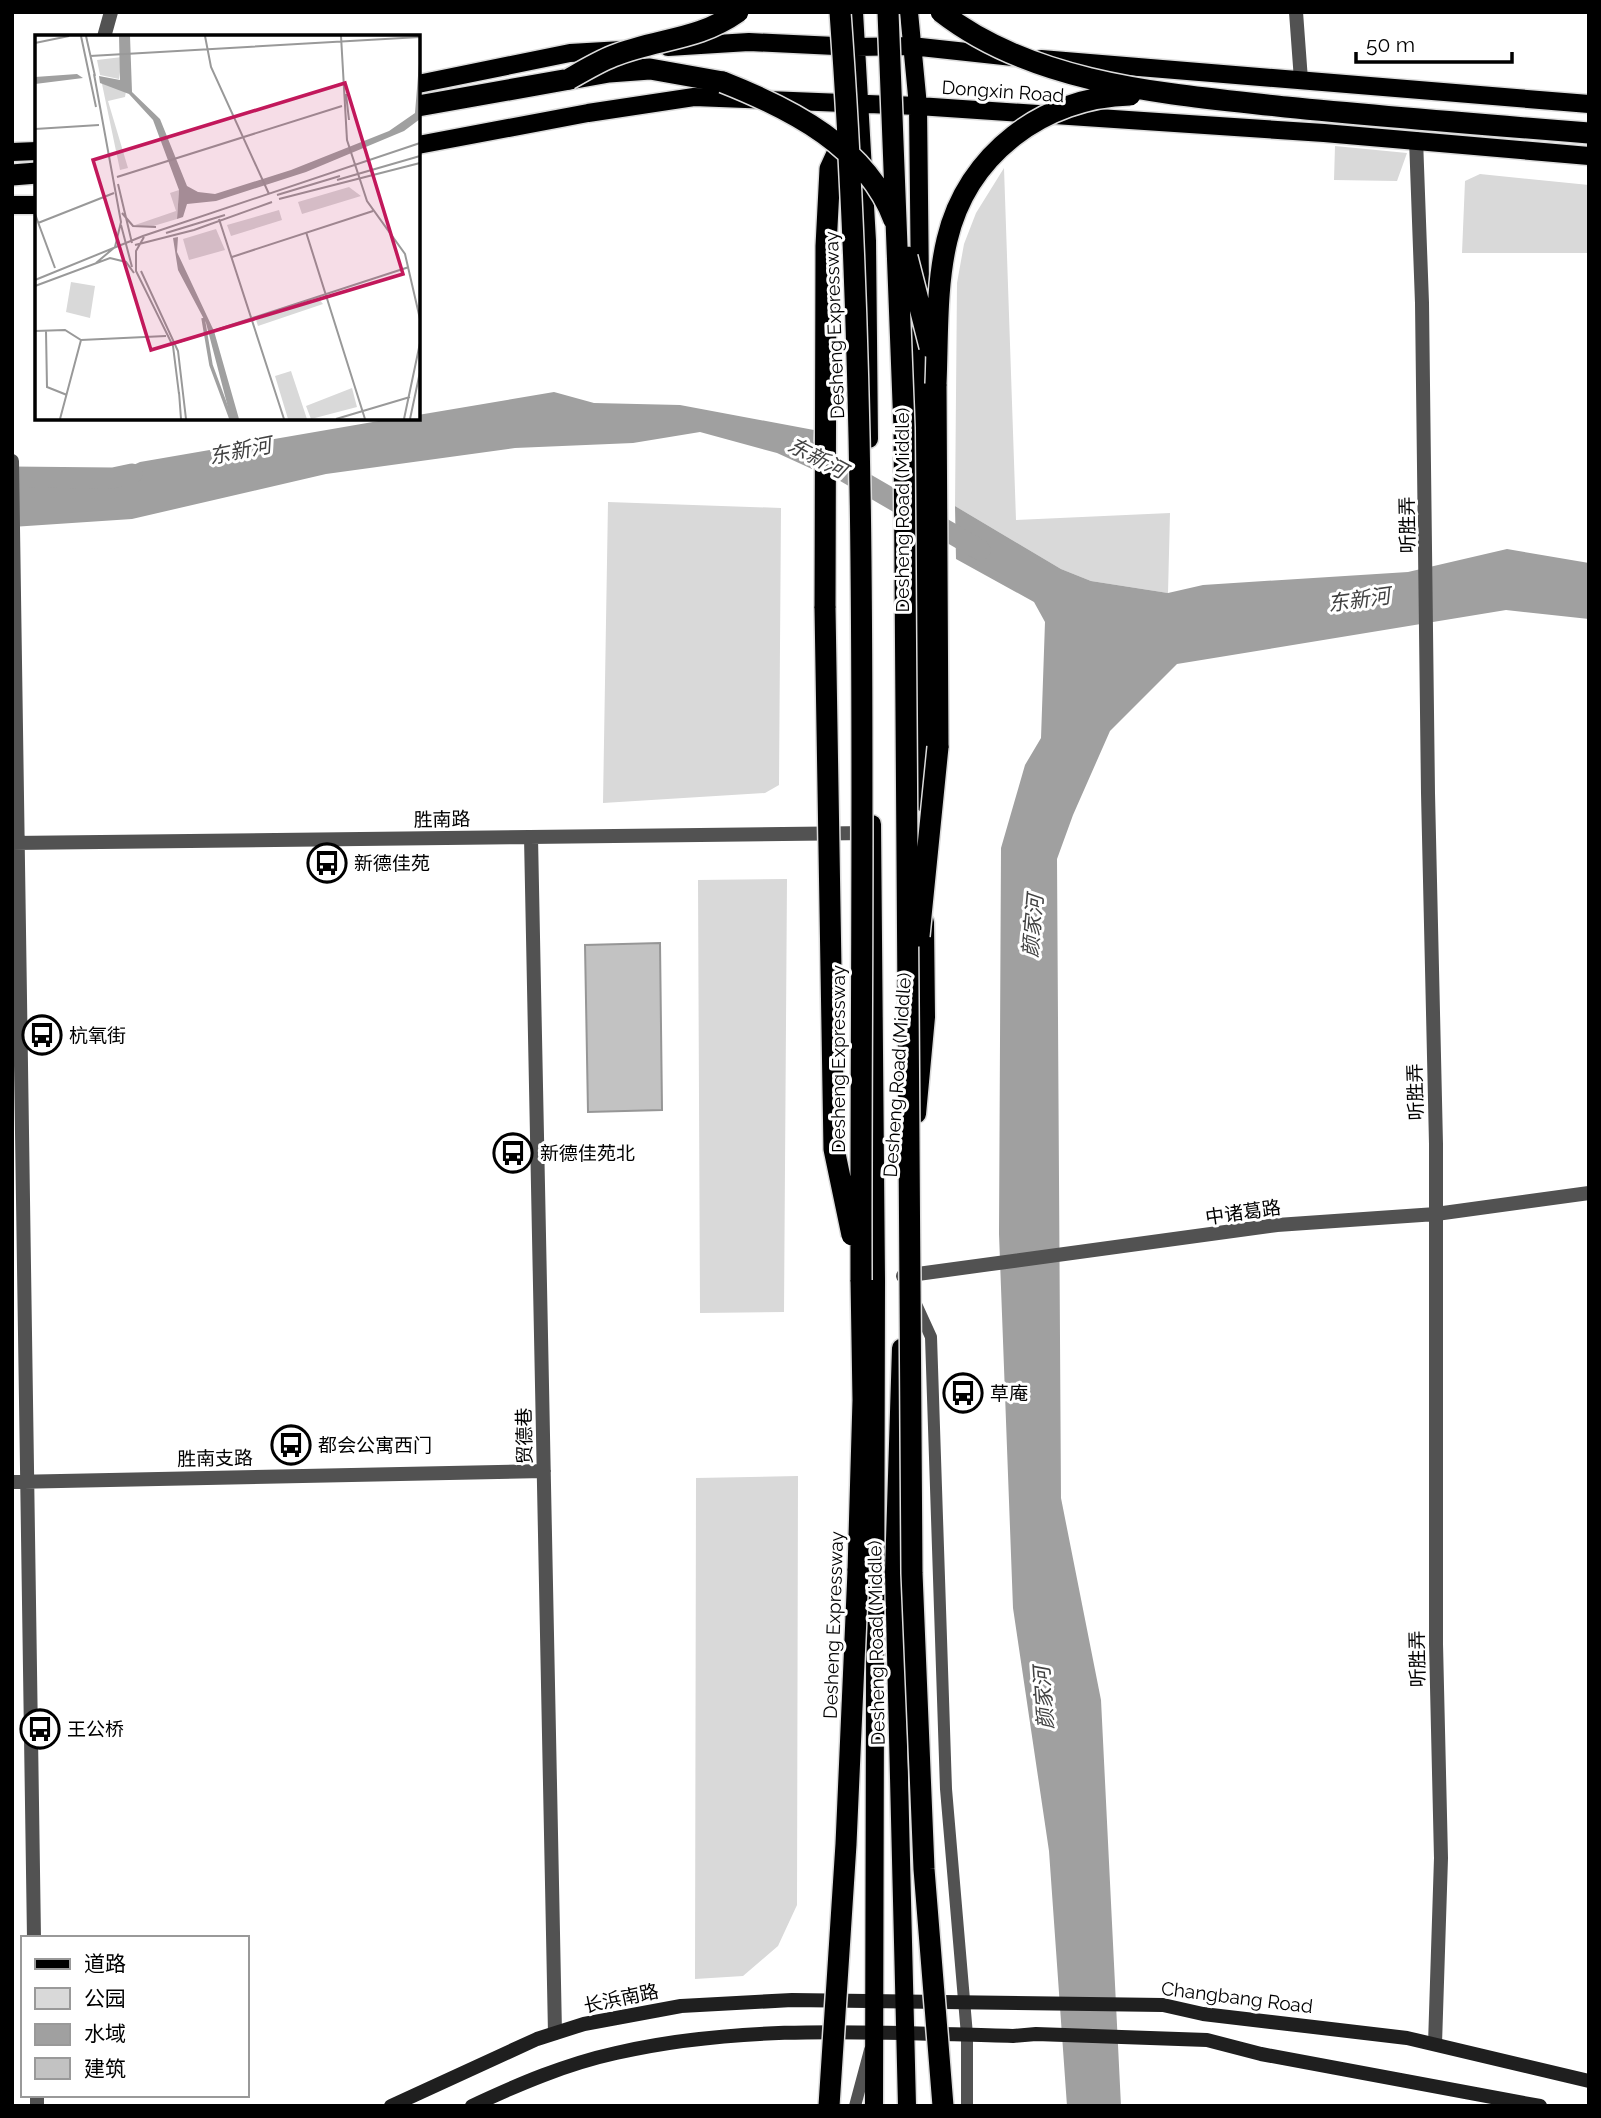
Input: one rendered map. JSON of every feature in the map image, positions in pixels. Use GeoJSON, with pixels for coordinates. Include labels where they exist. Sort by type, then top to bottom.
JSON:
{"type":"FeatureCollection","features":[{"type":"Feature","properties":{"kind":"highway"},"geometry":{"type":"LineString","coordinates":[[569,79],[615,55],[689,37],[717,27],[738,12]]}},
{"type":"Feature","properties":{"kind":"highway","name":"Desheng Expressway"},"geometry":{"type":"LineString","coordinates":[[829,2106],[854,1694],[863,1400],[860,396],[853,193],[840,12]]}},
{"type":"Feature","properties":{"kind":"highway"},"geometry":{"type":"LineString","coordinates":[[888,12],[904,429],[912,1573],[924,1869],[943,2106]]}},
{"type":"Feature","properties":{"kind":"highway"},"geometry":{"type":"LineString","coordinates":[[941,12],[986,40],[1057,69],[1168,94]]}},
{"type":"Feature","properties":{"kind":"highway"},"geometry":{"type":"LineString","coordinates":[[420,106],[569,79],[650,69],[681,72],[723,82],[758,96],[832,139],[860,164],[886,199],[915,284],[929,339],[936,384]]}},
{"type":"Feature","properties":{"kind":"highway"},"geometry":{"type":"LineString","coordinates":[[908,1042],[938,747],[936,384],[947,240],[973,179],[998,148],[1029,124],[1060,107],[1111,95],[1168,94],[1589,133]]}},
{"type":"Feature","properties":{"kind":"highway"},"geometry":{"type":"LineString","coordinates":[[859,106],[830,169],[826,246],[825,608],[834,1149],[861,1280]]}},
{"type":"Feature","properties":{"kind":"highway"},"geometry":{"type":"LineString","coordinates":[[12,174],[35,173]]}},
{"type":"Feature","properties":{"kind":"main road","name":"Desheng Road (Middle)"},"geometry":{"type":"LineString","coordinates":[[854,12],[867,241],[870,524],[876,1281],[874,2106]]}},
{"type":"Feature","properties":{"kind":"main road","name":"Desheng Road (Middle)"},"geometry":{"type":"LineString","coordinates":[[907,2106],[894,1572],[903,1276],[926,1017],[918,106],[909,12]]}},
{"type":"Feature","properties":{"kind":"main road","name":"Dongxin Road"},"geometry":{"type":"LineString","coordinates":[[420,84],[570,53],[749,41],[856,47],[911,46],[1589,104]]}},
{"type":"Feature","properties":{"kind":"main road","name":"Dongxin Road"},"geometry":{"type":"LineString","coordinates":[[420,145],[588,113],[694,97],[859,106],[918,106],[1416,139],[1589,156]]}},
{"type":"Feature","properties":{"kind":"main road"},"geometry":{"type":"LineString","coordinates":[[12,152],[35,151]]}},
{"type":"Feature","properties":{"kind":"main road"},"geometry":{"type":"LineString","coordinates":[[12,205],[35,205]]}},
{"type":"Feature","properties":{"kind":"main road","name":"长浜南路"},"geometry":{"type":"LineString","coordinates":[[391,2106],[509,2051],[555,2034],[639,2012],[694,2004],[792,2000],[875,2001]]}},
{"type":"Feature","properties":{"kind":"main road","name":"Changbang Road"},"geometry":{"type":"LineString","coordinates":[[875,2001],[1163,2005],[1203,2014],[1435,2044],[1589,2081]]}},
{"type":"Feature","properties":{"kind":"main road"},"geometry":{"type":"LineString","coordinates":[[472,2106],[533,2078],[618,2052],[750,2034],[875,2033],[1036,2034],[1207,2040],[1261,2054],[1540,2106]]}},
{"type":"Feature","properties":{"kind":"street"},"geometry":{"type":"LineString","coordinates":[[105,35],[111,12]]}},
{"type":"Feature","properties":{"kind":"street"},"geometry":{"type":"LineString","coordinates":[[1296,12],[1301,80]]}},
{"type":"Feature","properties":{"kind":"street","name":"听胜弄"},"geometry":{"type":"LineString","coordinates":[[1416,139],[1427,535],[1436,1214],[1436,1644],[1441,1858],[1435,2044]]}},
{"type":"Feature","properties":{"kind":"street"},"geometry":{"type":"LineString","coordinates":[[12,461],[19,1482],[34,1936]]}},
{"type":"Feature","properties":{"kind":"street","name":"胜南路"},"geometry":{"type":"LineString","coordinates":[[16,843],[872,833]]}},
{"type":"Feature","properties":{"kind":"street","name":"贸德巷"},"geometry":{"type":"LineString","coordinates":[[531,837],[555,2034]]}},
{"type":"Feature","properties":{"kind":"street","name":"中诸葛路"},"geometry":{"type":"LineString","coordinates":[[903,1276],[1277,1225],[1436,1214],[1589,1194]]}},
{"type":"Feature","properties":{"kind":"street","name":"胜南支路"},"geometry":{"type":"LineString","coordinates":[[19,1482],[544,1471]]}},
{"type":"Feature","properties":{"kind":"lane"},"geometry":{"type":"LineString","coordinates":[[903,1276],[931,1338],[946,1789],[965,2003],[967,2106]]}},
{"type":"Feature","properties":{"kind":"lane"},"geometry":{"type":"LineString","coordinates":[[855,2106],[875,2033]]}},
{"type":"Feature","properties":{"kind":"green space"},"geometry":{"type":"Polygon","coordinates":[[[1335,146],[1407,153],[1397,181],[1334,180],[1335,146]]]}},
{"type":"Feature","properties":{"kind":"green space"},"geometry":{"type":"Polygon","coordinates":[[[1004,168],[1016,520],[1170,513],[1168,593],[1091,581],[1061,569],[955,506],[957,283],[964,244],[976,213],[1004,168]]]}},
{"type":"Feature","properties":{"kind":"green space"},"geometry":{"type":"Polygon","coordinates":[[[1480,174],[1589,185],[1589,253],[1462,253],[1465,181],[1480,174]]]}},
{"type":"Feature","properties":{"kind":"green space"},"geometry":{"type":"Polygon","coordinates":[[[608,502],[781,508],[779,785],[765,793],[603,803],[608,502]]]}},
{"type":"Feature","properties":{"kind":"green space"},"geometry":{"type":"Polygon","coordinates":[[[787,879],[784,1312],[700,1313],[698,880],[787,879]]]}},
{"type":"Feature","properties":{"kind":"green space"},"geometry":{"type":"Polygon","coordinates":[[[798,1476],[797,1905],[778,1946],[743,1976],[695,1979],[696,1478],[798,1476]]]}},
{"type":"Feature","properties":{"kind":"water"},"geometry":{"type":"Polygon","coordinates":[[[554,392],[594,403],[680,405],[814,430],[812,469],[777,453],[700,432],[633,443],[515,448],[326,474],[132,519],[12,527],[12,487],[85,487],[140,462],[384,420],[420,420],[420,415],[554,392]]]}},
{"type":"Feature","properties":{"kind":"water","name":"颜家河"},"geometry":{"type":"Polygon","coordinates":[[[955,506],[1061,569],[1091,581],[1168,593],[1203,585],[1408,572],[1507,549],[1589,563],[1589,619],[1506,610],[1177,664],[1110,731],[1057,859],[1061,1498],[1101,1700],[1121,2106],[1067,2106],[1049,1851],[1013,1608],[999,1234],[1001,848],[1025,765],[1041,738],[1045,622],[1034,602],[956,559],[955,506]]]}},
{"type":"Feature","properties":{"kind":"building"},"geometry":{"type":"Polygon","coordinates":[[[660,943],[662,1110],[588,1112],[585,945],[660,943]]]}},
{"type":"Feature","properties":{"kind":"waterway","name":"东新河"},"geometry":{"type":"LineString","coordinates":[[811,452],[980,550]]}},
{"type":"Feature","properties":{"kind":"waterway","name":"东新河"},"geometry":{"type":"LineString","coordinates":[[12,477],[113,478],[132,474]]}},
{"type":"Feature","properties":{"kind":"place","name":"新德佳苑"},"geometry":{"type":"Point","coordinates":[327,863]}},
{"type":"Feature","properties":{"kind":"place","name":"杭氧街"},"geometry":{"type":"Point","coordinates":[42,1035]}},
{"type":"Feature","properties":{"kind":"place","name":"新德佳苑北"},"geometry":{"type":"Point","coordinates":[513,1153]}},
{"type":"Feature","properties":{"kind":"place","name":"草庵"},"geometry":{"type":"Point","coordinates":[963,1393]}},
{"type":"Feature","properties":{"kind":"place","name":"都会公寓西门"},"geometry":{"type":"Point","coordinates":[291,1445]}},
{"type":"Feature","properties":{"kind":"place","name":"王公桥"},"geometry":{"type":"Point","coordinates":[40,1729]}}]}
